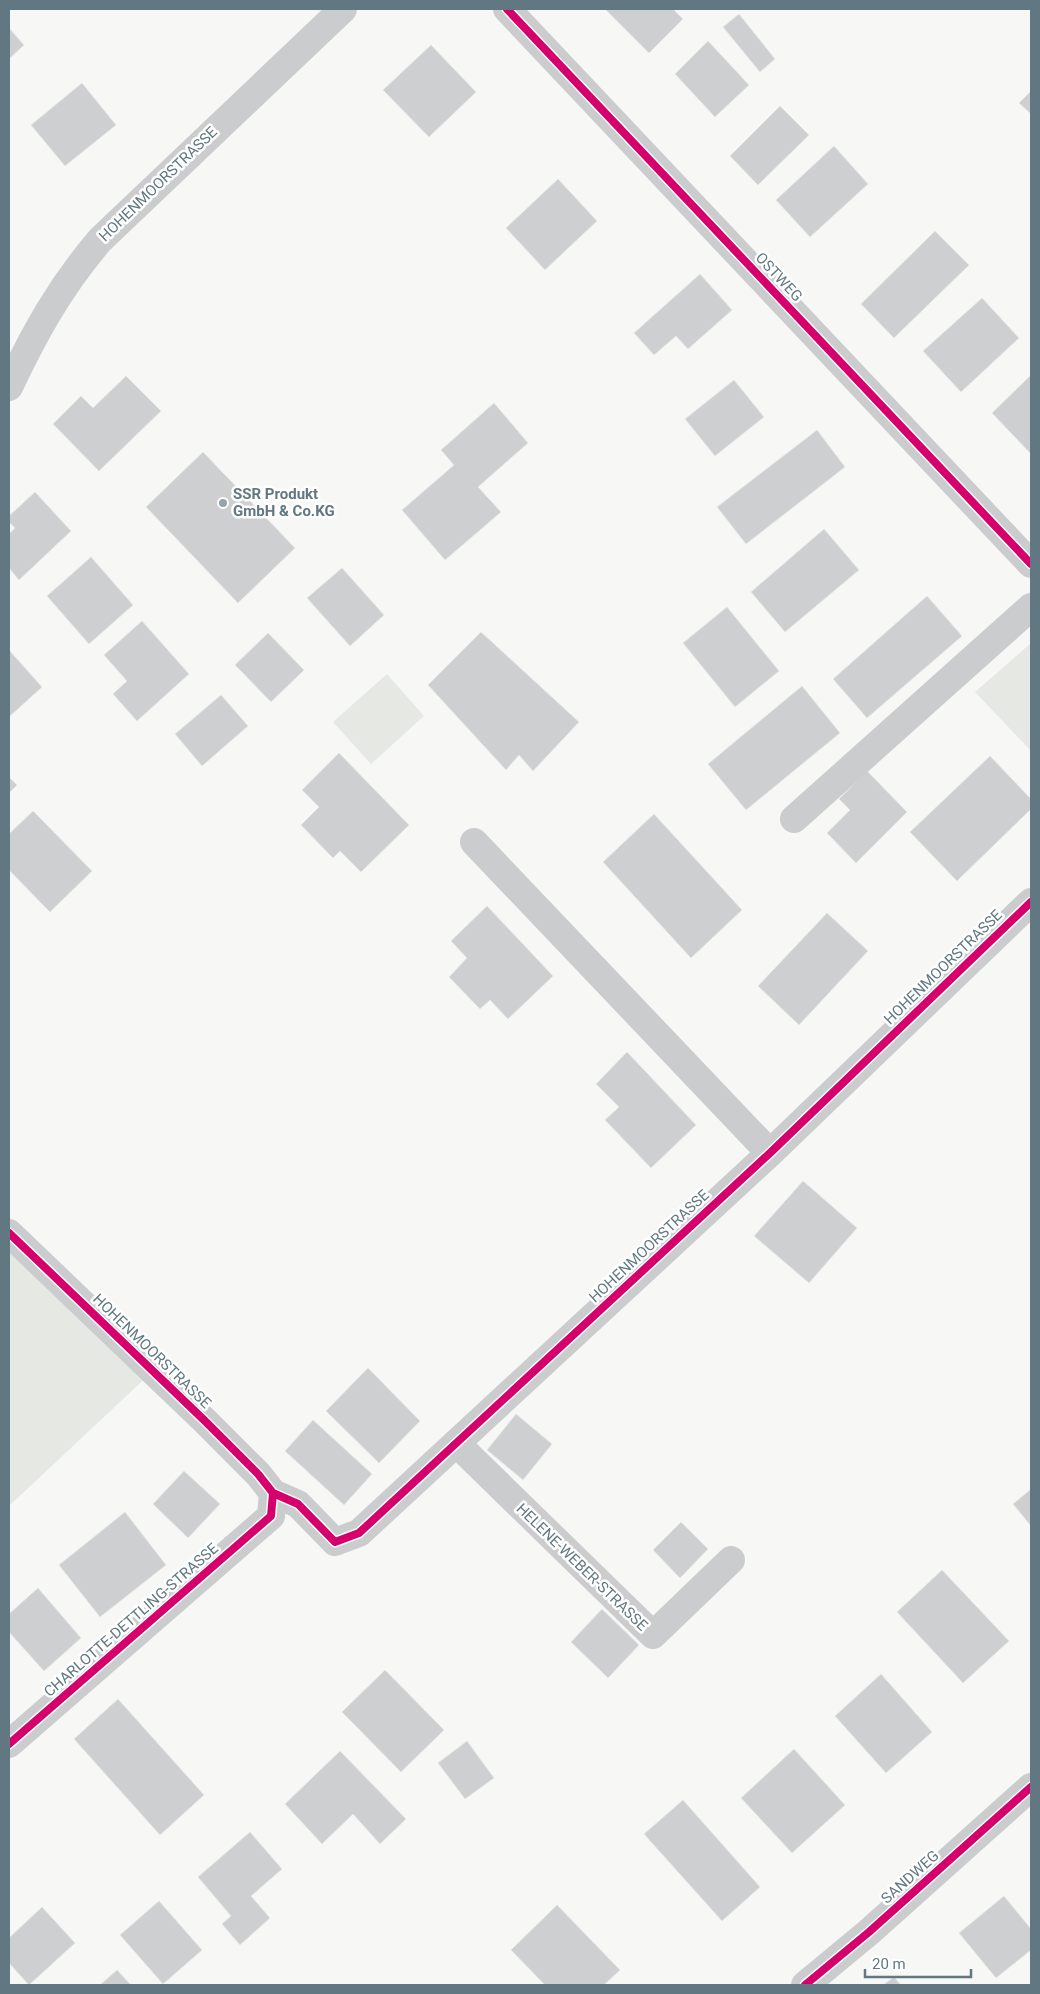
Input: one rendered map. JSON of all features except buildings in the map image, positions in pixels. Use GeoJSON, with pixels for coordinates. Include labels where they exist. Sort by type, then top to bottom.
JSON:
{"type":"FeatureCollection","features":[{"type":"Feature","properties":{"kind":"street","name":"HOHENMOORSTRASSE"},"geometry":{"type":"LineString","coordinates":[[9,387],[34,334],[66,282],[100,240],[343,9]]}},
{"type":"Feature","properties":{"kind":"street","name":"OSTWEG"},"geometry":{"type":"LineString","coordinates":[[507,9],[1031,564]]}},
{"type":"Feature","properties":{"kind":"street"},"geometry":{"type":"LineString","coordinates":[[794,819],[1031,607]]}},
{"type":"Feature","properties":{"kind":"street"},"geometry":{"type":"LineString","coordinates":[[474,842],[770,1153]]}},
{"type":"Feature","properties":{"kind":"street","name":"HOHENMOORSTRASSE"},"geometry":{"type":"LineString","coordinates":[[9,1233],[258,1474],[272,1504],[298,1504],[335,1542],[359,1533],[456,1444],[770,1153],[1031,902]]}},
{"type":"Feature","properties":{"kind":"street","name":"HELENE-WEBER-STRASSE"},"geometry":{"type":"LineString","coordinates":[[456,1444],[652,1636],[731,1560]]}},
{"type":"Feature","properties":{"kind":"street","name":"CHARLOTTE-DETTLING-STRASSE"},"geometry":{"type":"LineString","coordinates":[[9,1744],[272,1504]]}},
{"type":"Feature","properties":{"kind":"street","name":"SANDWEG"},"geometry":{"type":"LineString","coordinates":[[805,1985],[869,1932],[1031,1787]]}},
{"type":"Feature","properties":{"kind":"shaded area"},"geometry":{"type":"Polygon","coordinates":[[[1031,643],[1031,751],[975,692],[1031,643]]]}},
{"type":"Feature","properties":{"kind":"shaded area"},"geometry":{"type":"Polygon","coordinates":[[[387,674],[424,716],[371,764],[333,722],[387,674]]]}},
{"type":"Feature","properties":{"kind":"shaded area"},"geometry":{"type":"Polygon","coordinates":[[[9,1233],[153,1371],[9,1506],[9,1233]]]}},
{"type":"Feature","properties":{"kind":"cycle path"},"geometry":{"type":"LineString","coordinates":[[507,9],[1031,564]]}},
{"type":"Feature","properties":{"kind":"cycle path"},"geometry":{"type":"LineString","coordinates":[[273,1493],[298,1504],[335,1542],[359,1533],[770,1153],[1031,902]]}},
{"type":"Feature","properties":{"kind":"cycle path"},"geometry":{"type":"LineString","coordinates":[[9,1233],[204,1420],[258,1474],[273,1493],[271,1516],[9,1744]]}},
{"type":"Feature","properties":{"kind":"cycle path"},"geometry":{"type":"LineString","coordinates":[[805,1985],[869,1932],[1031,1787]]}},
{"type":"Feature","properties":{"kind":"place","name":"SSR Produkt GmbH & Co.KG"},"geometry":{"type":"Point","coordinates":[223,503]}}]}
